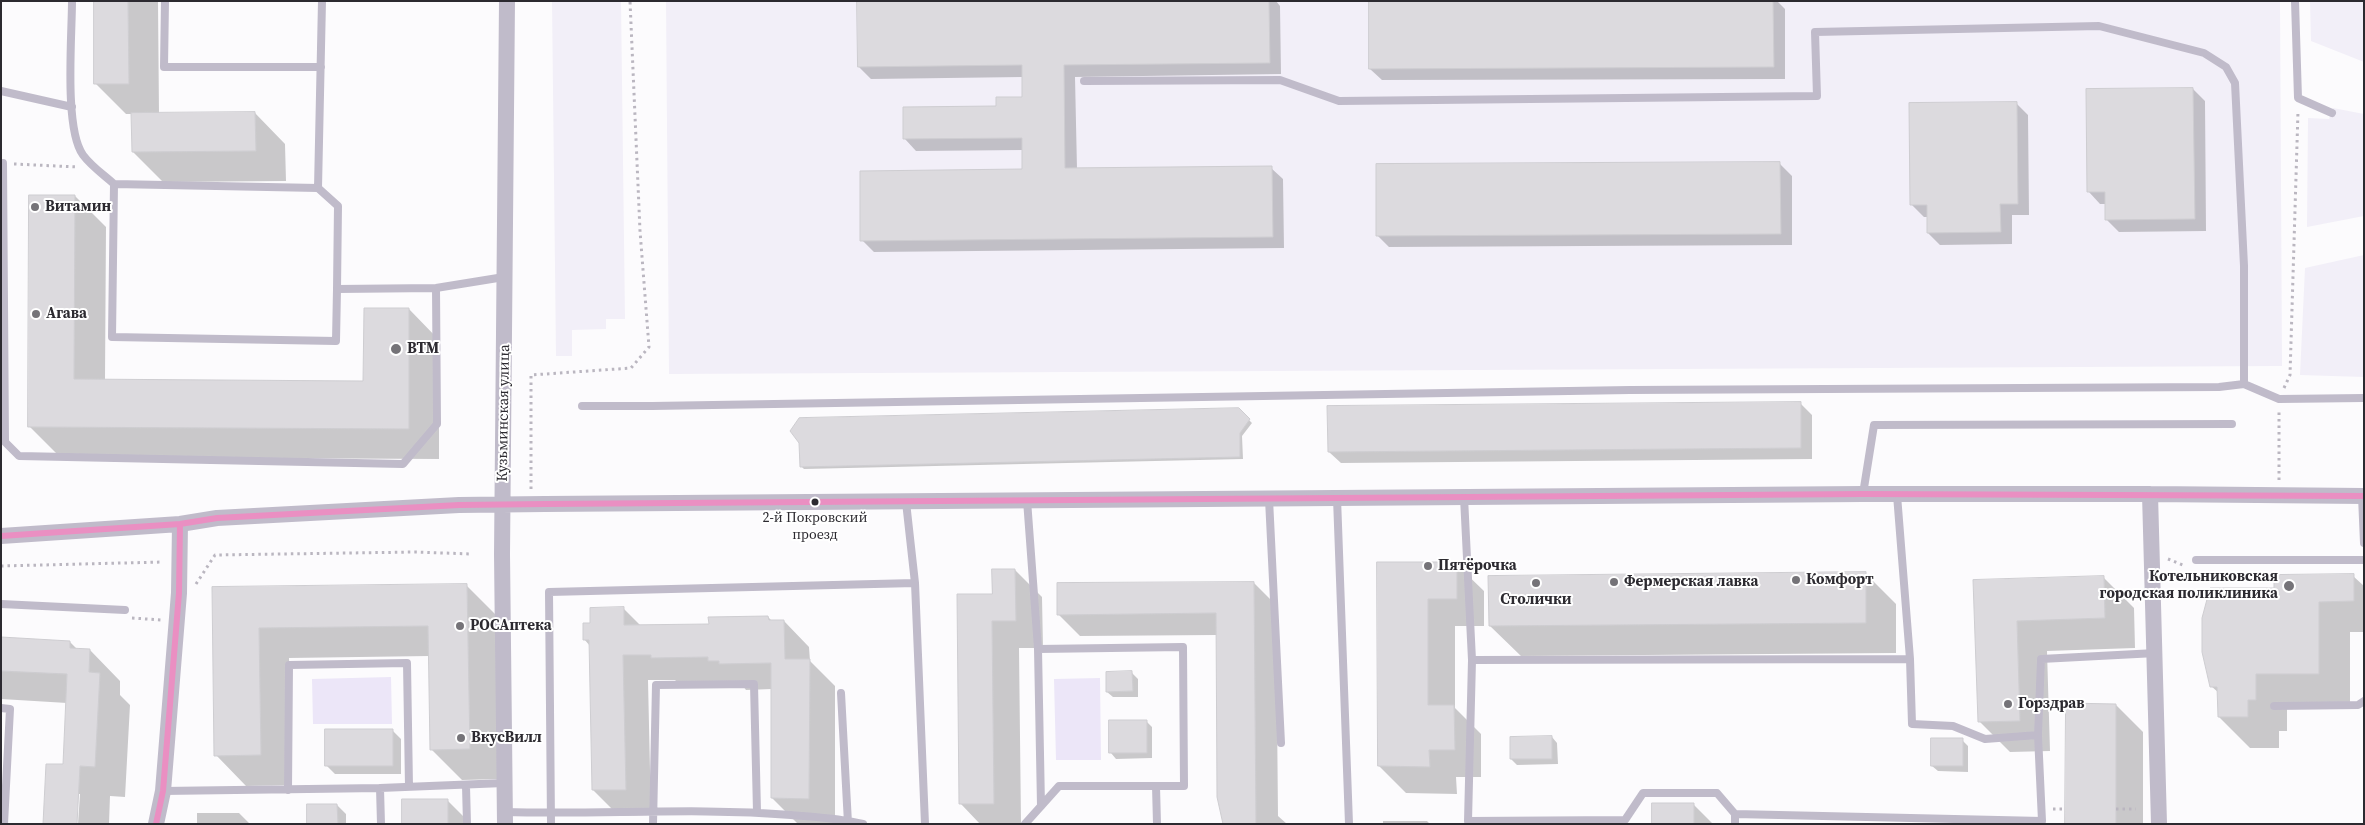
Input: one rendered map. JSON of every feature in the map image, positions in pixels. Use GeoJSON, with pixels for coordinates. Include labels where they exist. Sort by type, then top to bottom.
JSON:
{"type":"FeatureCollection","features":[{"type":"Feature","properties":{"kind":"street","name":"Кузьминская улица"},"geometry":{"type":"LineString","coordinates":[[505,818],[502,554],[504,504],[507,1]]}},
{"type":"Feature","properties":{"kind":"street"},"geometry":{"type":"LineString","coordinates":[[1,536],[180,524],[217,518],[504,504],[1864,494],[2363,496]]}},
{"type":"Feature","properties":{"kind":"street"},"geometry":{"type":"LineString","coordinates":[[2150,494],[2160,824]]}},
{"type":"Feature","properties":{"kind":"street"},"geometry":{"type":"LineString","coordinates":[[156,824],[163,791],[179,593],[180,524]]}},
{"type":"Feature","properties":{"kind":"lane"},"geometry":{"type":"LineString","coordinates":[[72,1],[72,107],[75,137],[82,154],[114,184],[318,188],[338,206],[336,340],[112,337],[114,184]]}},
{"type":"Feature","properties":{"kind":"lane"},"geometry":{"type":"LineString","coordinates":[[165,1],[164,67],[321,67]]}},
{"type":"Feature","properties":{"kind":"lane"},"geometry":{"type":"LineString","coordinates":[[318,188],[322,1]]}},
{"type":"Feature","properties":{"kind":"lane"},"geometry":{"type":"LineString","coordinates":[[2295,1],[2298,98],[2332,113]]}},
{"type":"Feature","properties":{"kind":"lane"},"geometry":{"type":"LineString","coordinates":[[1084,81],[1280,80],[1339,101],[1817,96],[1815,32],[2099,26],[2194,50],[2204,53],[2226,66],[2235,83],[2244,266],[2244,384]]}},
{"type":"Feature","properties":{"kind":"lane"},"geometry":{"type":"LineString","coordinates":[[1,91],[72,107]]}},
{"type":"Feature","properties":{"kind":"lane"},"geometry":{"type":"LineString","coordinates":[[2,163],[5,442],[19,456],[403,464],[437,424],[436,288]]}},
{"type":"Feature","properties":{"kind":"lane"},"geometry":{"type":"LineString","coordinates":[[337,289],[436,288],[506,277]]}},
{"type":"Feature","properties":{"kind":"lane"},"geometry":{"type":"LineString","coordinates":[[582,406],[1630,390],[2219,387],[2244,384],[2279,399],[2364,398]]}},
{"type":"Feature","properties":{"kind":"lane"},"geometry":{"type":"LineString","coordinates":[[1864,494],[1874,425],[2232,424]]}},
{"type":"Feature","properties":{"kind":"lane"},"geometry":{"type":"LineString","coordinates":[[1896,495],[1910,659],[1912,724],[1953,726],[1986,739],[2038,735]]}},
{"type":"Feature","properties":{"kind":"lane"},"geometry":{"type":"LineString","coordinates":[[2363,496],[2364,543]]}},
{"type":"Feature","properties":{"kind":"lane"},"geometry":{"type":"LineString","coordinates":[[1464,497],[1472,660],[1468,821],[1625,820],[1643,793],[1717,793],[1735,814],[1735,824]]}},
{"type":"Feature","properties":{"kind":"lane"},"geometry":{"type":"LineString","coordinates":[[1337,498],[1349,824]]}},
{"type":"Feature","properties":{"kind":"lane"},"geometry":{"type":"LineString","coordinates":[[1269,499],[1281,742]]}},
{"type":"Feature","properties":{"kind":"lane"},"geometry":{"type":"LineString","coordinates":[[1027,500],[1038,649],[1041,806]]}},
{"type":"Feature","properties":{"kind":"lane"},"geometry":{"type":"LineString","coordinates":[[906,502],[915,583],[925,824]]}},
{"type":"Feature","properties":{"kind":"lane"},"geometry":{"type":"LineString","coordinates":[[2196,560],[2364,560]]}},
{"type":"Feature","properties":{"kind":"lane"},"geometry":{"type":"LineString","coordinates":[[551,824],[549,592],[915,583]]}},
{"type":"Feature","properties":{"kind":"lane"},"geometry":{"type":"LineString","coordinates":[[1,604],[125,610]]}},
{"type":"Feature","properties":{"kind":"lane"},"geometry":{"type":"LineString","coordinates":[[1025,824],[1059,786],[1184,786],[1183,647],[1038,649]]}},
{"type":"Feature","properties":{"kind":"lane"},"geometry":{"type":"LineString","coordinates":[[1735,814],[2042,821],[2038,735],[2041,659],[2156,653]]}},
{"type":"Feature","properties":{"kind":"lane"},"geometry":{"type":"LineString","coordinates":[[1472,660],[1910,659]]}},
{"type":"Feature","properties":{"kind":"lane"},"geometry":{"type":"LineString","coordinates":[[288,790],[289,665],[407,663],[409,787]]}},
{"type":"Feature","properties":{"kind":"lane"},"geometry":{"type":"LineString","coordinates":[[653,824],[656,685],[754,684],[758,812]]}},
{"type":"Feature","properties":{"kind":"lane"},"geometry":{"type":"LineString","coordinates":[[842,693],[848,822]]}},
{"type":"Feature","properties":{"kind":"lane"},"geometry":{"type":"LineString","coordinates":[[2274,706],[2358,705],[2364,701]]}},
{"type":"Feature","properties":{"kind":"lane"},"geometry":{"type":"LineString","coordinates":[[1,708],[10,709],[4,824]]}},
{"type":"Feature","properties":{"kind":"lane"},"geometry":{"type":"LineString","coordinates":[[163,791],[466,786],[504,783]]}},
{"type":"Feature","properties":{"kind":"lane"},"geometry":{"type":"LineString","coordinates":[[466,786],[467,824]]}},
{"type":"Feature","properties":{"kind":"lane"},"geometry":{"type":"LineString","coordinates":[[1156,786],[1157,824]]}},
{"type":"Feature","properties":{"kind":"lane"},"geometry":{"type":"LineString","coordinates":[[380,788],[381,824]]}},
{"type":"Feature","properties":{"kind":"lane"},"geometry":{"type":"LineString","coordinates":[[505,818],[551,814],[653,810],[758,812],[863,824]]}},
{"type":"Feature","properties":{"kind":"path"},"geometry":{"type":"LineString","coordinates":[[536,493],[531,489],[531,375],[631,368],[649,347],[640,231],[630,1]]}},
{"type":"Feature","properties":{"kind":"path"},"geometry":{"type":"LineString","coordinates":[[2278,482],[2279,399],[2290,375],[2298,98]]}},
{"type":"Feature","properties":{"kind":"path"},"geometry":{"type":"LineString","coordinates":[[2,163],[96,168]]}},
{"type":"Feature","properties":{"kind":"path"},"geometry":{"type":"LineString","coordinates":[[196,586],[215,555],[416,552],[471,554]]}},
{"type":"Feature","properties":{"kind":"path"},"geometry":{"type":"LineString","coordinates":[[2168,559],[2185,566]]}},
{"type":"Feature","properties":{"kind":"path"},"geometry":{"type":"LineString","coordinates":[[1,566],[166,562]]}},
{"type":"Feature","properties":{"kind":"path"},"geometry":{"type":"LineString","coordinates":[[2116,809],[2136,809]]}},
{"type":"Feature","properties":{"kind":"shaded area"},"geometry":{"type":"Polygon","coordinates":[[[552,1],[621,1],[625,319],[606,319],[606,329],[572,330],[572,356],[556,356],[552,1]]]}},
{"type":"Feature","properties":{"kind":"shaded area"},"geometry":{"type":"Polygon","coordinates":[[[666,1],[2280,1],[2282,366],[669,374],[666,1]]]}},
{"type":"Feature","properties":{"kind":"shaded area"},"geometry":{"type":"Polygon","coordinates":[[[2310,1],[2364,1],[2364,62],[2311,41],[2310,1]]]}},
{"type":"Feature","properties":{"kind":"shaded area"},"geometry":{"type":"Polygon","coordinates":[[[2333,108],[2364,114],[2364,216],[2307,227],[2308,118],[2329,119],[2333,108]]]}},
{"type":"Feature","properties":{"kind":"shaded area"},"geometry":{"type":"Polygon","coordinates":[[[2364,255],[2364,377],[2300,375],[2305,268],[2364,255]]]}},
{"type":"Feature","properties":{"kind":"shaded area"},"geometry":{"type":"Polygon","coordinates":[[[391,677],[392,724],[313,724],[312,679],[391,677]]]}},
{"type":"Feature","properties":{"kind":"shaded area"},"geometry":{"type":"Polygon","coordinates":[[[1100,678],[1101,760],[1056,760],[1054,679],[1100,678]]]}},
{"type":"Feature","properties":{"kind":"building"},"geometry":{"type":"Polygon","coordinates":[[[94,1],[128,1],[129,84],[94,84],[94,1]]]}},
{"type":"Feature","properties":{"kind":"building"},"geometry":{"type":"Polygon","coordinates":[[[857,1],[1269,1],[1270,63],[1064,65],[1065,168],[1272,166],[1273,237],[860,241],[860,171],[1022,169],[1022,138],[903,139],[903,107],[996,106],[996,97],[1022,97],[1022,65],[858,67],[857,1]]]}},
{"type":"Feature","properties":{"kind":"building"},"geometry":{"type":"Polygon","coordinates":[[[1369,1],[1773,1],[1774,67],[1369,69],[1369,1]]]}},
{"type":"Feature","properties":{"kind":"building"},"geometry":{"type":"Polygon","coordinates":[[[2193,88],[2195,219],[2105,220],[2105,192],[2087,192],[2086,89],[2193,88]]]}},
{"type":"Feature","properties":{"kind":"building"},"geometry":{"type":"Polygon","coordinates":[[[2017,102],[2018,204],[2000,204],[2001,232],[1927,233],[1927,205],[1910,205],[1909,103],[2017,102]]]}},
{"type":"Feature","properties":{"kind":"building"},"geometry":{"type":"Polygon","coordinates":[[[255,112],[256,151],[132,152],[131,113],[255,112]]]}},
{"type":"Feature","properties":{"kind":"building"},"geometry":{"type":"Polygon","coordinates":[[[1780,162],[1781,234],[1376,236],[1376,164],[1780,162]]]}},
{"type":"Feature","properties":{"kind":"building"},"geometry":{"type":"Polygon","coordinates":[[[29,195],[75,195],[74,379],[363,381],[364,308],[409,308],[409,429],[28,427],[29,195]]]}},
{"type":"Feature","properties":{"kind":"building"},"geometry":{"type":"Polygon","coordinates":[[[1801,402],[1801,448],[1328,452],[1327,406],[1801,402]]]}},
{"type":"Feature","properties":{"kind":"building"},"geometry":{"type":"Polygon","coordinates":[[[1239,408],[1250,419],[1240,433],[1240,457],[800,467],[799,443],[790,431],[799,418],[1239,408]]]}},
{"type":"Feature","properties":{"kind":"building"},"geometry":{"type":"Polygon","coordinates":[[[1377,562],[1457,562],[1457,599],[1428,599],[1428,705],[1454,705],[1455,750],[1429,750],[1430,767],[1378,766],[1377,562]]]}},
{"type":"Feature","properties":{"kind":"building"},"geometry":{"type":"Polygon","coordinates":[[[992,569],[1015,569],[1016,621],[992,621],[994,804],[959,804],[957,594],[992,594],[992,569]]]}},
{"type":"Feature","properties":{"kind":"building"},"geometry":{"type":"Polygon","coordinates":[[[1866,572],[1866,623],[1489,626],[1488,576],[1866,572]]]}},
{"type":"Feature","properties":{"kind":"building"},"geometry":{"type":"Polygon","coordinates":[[[2354,574],[2354,601],[2319,602],[2319,674],[2256,674],[2256,700],[2248,700],[2248,717],[2218,717],[2217,687],[2210,687],[2202,652],[2202,618],[2210,588],[2274,588],[2274,575],[2354,574]]]}},
{"type":"Feature","properties":{"kind":"building"},"geometry":{"type":"Polygon","coordinates":[[[2104,576],[2105,618],[2017,621],[2020,721],[1978,722],[1973,580],[2104,576]]]}},
{"type":"Feature","properties":{"kind":"building"},"geometry":{"type":"Polygon","coordinates":[[[1254,582],[1256,824],[1223,824],[1217,797],[1216,613],[1057,615],[1057,583],[1254,582]]]}},
{"type":"Feature","properties":{"kind":"building"},"geometry":{"type":"Polygon","coordinates":[[[467,584],[470,749],[430,750],[428,626],[259,628],[261,755],[214,756],[212,587],[467,584]]]}},
{"type":"Feature","properties":{"kind":"building"},"geometry":{"type":"Polygon","coordinates":[[[624,607],[624,625],[709,624],[708,617],[768,616],[769,620],[784,620],[785,659],[810,659],[809,799],[771,798],[771,663],[719,664],[719,661],[708,661],[708,657],[651,658],[651,655],[623,655],[626,790],[592,790],[589,640],[583,640],[583,623],[590,623],[590,608],[624,607]]]}},
{"type":"Feature","properties":{"kind":"building"},"geometry":{"type":"Polygon","coordinates":[[[1,637],[70,641],[70,648],[90,649],[89,672],[100,673],[95,767],[80,766],[77,824],[43,824],[46,764],[63,764],[67,674],[1,671],[1,637]]]}},
{"type":"Feature","properties":{"kind":"building"},"geometry":{"type":"Polygon","coordinates":[[[1132,671],[1133,691],[1106,692],[1106,672],[1132,671]]]}},
{"type":"Feature","properties":{"kind":"building"},"geometry":{"type":"Polygon","coordinates":[[[2066,703],[2116,704],[2116,824],[2065,824],[2066,703]]]}},
{"type":"Feature","properties":{"kind":"building"},"geometry":{"type":"Polygon","coordinates":[[[1109,720],[1147,720],[1147,753],[1109,753],[1109,720]]]}},
{"type":"Feature","properties":{"kind":"building"},"geometry":{"type":"Polygon","coordinates":[[[325,729],[393,729],[393,766],[325,766],[325,729]]]}},
{"type":"Feature","properties":{"kind":"building"},"geometry":{"type":"Polygon","coordinates":[[[1552,736],[1552,759],[1510,759],[1510,737],[1552,736]]]}},
{"type":"Feature","properties":{"kind":"building"},"geometry":{"type":"Polygon","coordinates":[[[1931,738],[1963,738],[1963,766],[1931,766],[1931,738]]]}},
{"type":"Feature","properties":{"kind":"building"},"geometry":{"type":"Polygon","coordinates":[[[402,799],[448,799],[448,824],[402,824],[402,799]]]}},
{"type":"Feature","properties":{"kind":"building"},"geometry":{"type":"Polygon","coordinates":[[[1652,803],[1694,803],[1694,824],[1652,824],[1652,803]]]}},
{"type":"Feature","properties":{"kind":"building"},"geometry":{"type":"Polygon","coordinates":[[[307,804],[337,804],[338,824],[307,824],[307,804]]]}},
{"type":"Feature","properties":{"kind":"transit line"},"geometry":{"type":"LineString","coordinates":[[1,536],[180,524],[217,518],[459,505],[1863,494],[2364,496]]}},
{"type":"Feature","properties":{"kind":"transit line"},"geometry":{"type":"LineString","coordinates":[[156,824],[163,791],[179,593],[180,524]]}},
{"type":"Feature","properties":{"kind":"place","name":"Витамин"},"geometry":{"type":"Point","coordinates":[35,207]}},
{"type":"Feature","properties":{"kind":"place","name":"Агава"},"geometry":{"type":"Point","coordinates":[36,314]}},
{"type":"Feature","properties":{"kind":"place","name":"ВТМ"},"geometry":{"type":"Point","coordinates":[396,349]}},
{"type":"Feature","properties":{"kind":"place","name":"2-й Покровский проезд"},"geometry":{"type":"Point","coordinates":[815,502]}},
{"type":"Feature","properties":{"kind":"place","name":"Пятёрочка"},"geometry":{"type":"Point","coordinates":[1428,566]}},
{"type":"Feature","properties":{"kind":"place","name":"Комфорт"},"geometry":{"type":"Point","coordinates":[1796,580]}},
{"type":"Feature","properties":{"kind":"place","name":"Фермерская лавка"},"geometry":{"type":"Point","coordinates":[1614,582]}},
{"type":"Feature","properties":{"kind":"place","name":"Столички"},"geometry":{"type":"Point","coordinates":[1536,583]}},
{"type":"Feature","properties":{"kind":"place","name":"Котельниковская городская поликлиника"},"geometry":{"type":"Point","coordinates":[2289,586]}},
{"type":"Feature","properties":{"kind":"place","name":"РОСАптека"},"geometry":{"type":"Point","coordinates":[460,626]}},
{"type":"Feature","properties":{"kind":"place","name":"Горздрав"},"geometry":{"type":"Point","coordinates":[2008,704]}},
{"type":"Feature","properties":{"kind":"place","name":"ВкусВилл"},"geometry":{"type":"Point","coordinates":[461,738]}}]}
